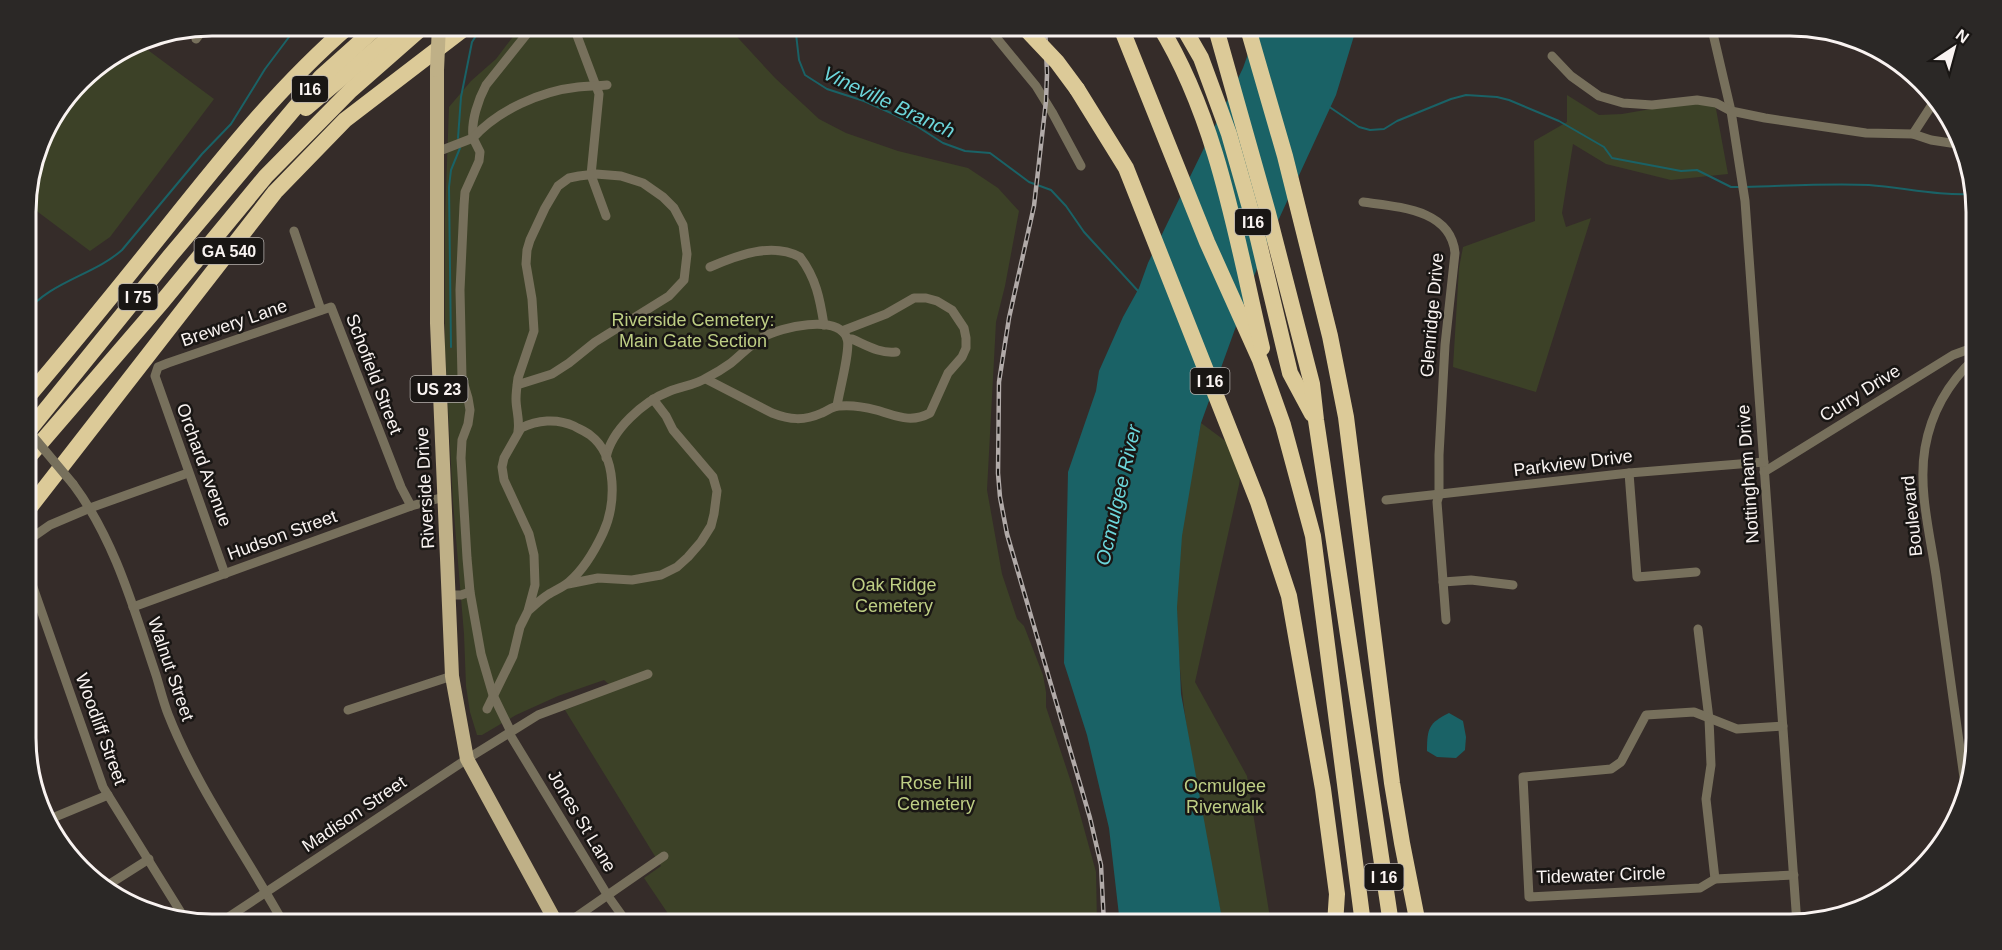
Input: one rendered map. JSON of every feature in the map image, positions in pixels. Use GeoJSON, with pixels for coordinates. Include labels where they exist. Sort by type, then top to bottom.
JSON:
{"type":"FeatureCollection","features":[{"type":"Feature","properties":{"kind":"highway"},"geometry":{"type":"LineString","coordinates":[[36,387],[85,330],[212,170],[284,90],[340,36]]}},
{"type":"Feature","properties":{"kind":"highway","name":"I16"},"geometry":{"type":"LineString","coordinates":[[250,160],[321,77],[368,36]]}},
{"type":"Feature","properties":{"kind":"highway","name":"I 75"},"geometry":{"type":"LineString","coordinates":[[36,422],[250,160],[330,86],[392,36]]}},
{"type":"Feature","properties":{"kind":"highway","name":"I 75"},"geometry":{"type":"LineString","coordinates":[[36,450],[280,161],[351,90],[413,36]]}},
{"type":"Feature","properties":{"kind":"highway","name":"GA 540"},"geometry":{"type":"LineString","coordinates":[[36,499],[275,192],[345,120],[456,36]]}},
{"type":"Feature","properties":{"kind":"highway","name":"I 16"},"geometry":{"type":"LineString","coordinates":[[1032,36],[1077,88],[1125,168],[1258,501],[1289,596],[1323,789],[1337,894],[1336,914]]}},
{"type":"Feature","properties":{"kind":"highway","name":"I 16"},"geometry":{"type":"LineString","coordinates":[[1124,36],[1146,94],[1274,396],[1313,536],[1362,914]]}},
{"type":"Feature","properties":{"kind":"highway"},"geometry":{"type":"LineString","coordinates":[[1164,36],[1184,72],[1225,189],[1274,396]]}},
{"type":"Feature","properties":{"kind":"highway","name":"I16"},"geometry":{"type":"LineString","coordinates":[[1188,36],[1201,58],[1229,134],[1254,222],[1290,373],[1316,420],[1377,831]]}},
{"type":"Feature","properties":{"kind":"highway"},"geometry":{"type":"LineString","coordinates":[[1218,36],[1268,213],[1309,372],[1316,420]]}},
{"type":"Feature","properties":{"kind":"highway","name":"I 16"},"geometry":{"type":"LineString","coordinates":[[1250,36],[1285,156],[1330,336],[1346,417],[1392,783],[1402,843],[1399,877],[1405,914]]}},
{"type":"Feature","properties":{"kind":"highway"},"geometry":{"type":"LineString","coordinates":[[36,463],[55,439],[69,412]]}},
{"type":"Feature","properties":{"kind":"highway","name":"I 16"},"geometry":{"type":"LineString","coordinates":[[1377,831],[1389,914]]}},
{"type":"Feature","properties":{"kind":"highway"},"geometry":{"type":"LineString","coordinates":[[1402,843],[1416,914]]}},
{"type":"Feature","properties":{"kind":"main road","name":"Riverside Drive"},"geometry":{"type":"LineString","coordinates":[[439,36],[437,322],[452,676],[467,759],[552,914]]}},
{"type":"Feature","properties":{"kind":"street","name":"Jones St Lane"},"geometry":{"type":"LineString","coordinates":[[526,36],[486,85],[481,95],[473,138],[480,152],[479,161],[465,192],[460,290],[462,378],[470,411],[461,448],[470,592],[481,654],[493,695],[510,732],[621,914]]}},
{"type":"Feature","properties":{"kind":"street"},"geometry":{"type":"LineString","coordinates":[[577,36],[599,94],[591,175],[606,216]]}},
{"type":"Feature","properties":{"kind":"street"},"geometry":{"type":"LineString","coordinates":[[994,36],[1036,86],[1081,166]]}},
{"type":"Feature","properties":{"kind":"street","name":"Nottingham Drive"},"geometry":{"type":"LineString","coordinates":[[1713,36],[1731,111],[1744,192],[1796,914]]}},
{"type":"Feature","properties":{"kind":"street"},"geometry":{"type":"LineString","coordinates":[[1552,56],[1571,76],[1599,96],[1623,103],[1652,105],[1697,100],[1716,103],[1731,111],[1765,118],[1866,134],[1913,134],[1953,143]]}},
{"type":"Feature","properties":{"kind":"street"},"geometry":{"type":"LineString","coordinates":[[437,152],[473,138],[486,126],[522,103],[577,87],[607,85]]}},
{"type":"Feature","properties":{"kind":"street"},"geometry":{"type":"LineString","coordinates":[[1913,134],[1931,106]]}},
{"type":"Feature","properties":{"kind":"street"},"geometry":{"type":"LineString","coordinates":[[487,709],[513,656],[520,627],[528,611],[535,585],[534,555],[529,534],[504,480],[504,458],[519,425],[517,385],[522,362],[534,331],[526,264],[530,240],[558,186],[569,178],[591,175],[621,176],[633,178],[655,191],[674,208],[684,225],[687,254],[684,280],[669,296],[595,342],[552,374],[517,385]]}},
{"type":"Feature","properties":{"kind":"street","name":"Glenridge Drive"},"geometry":{"type":"LineString","coordinates":[[1363,202],[1399,207],[1434,218],[1444,226],[1454,242],[1455,253],[1441,397],[1437,502],[1446,621]]}},
{"type":"Feature","properties":{"kind":"street","name":"Schofield Street"},"geometry":{"type":"LineString","coordinates":[[294,231],[321,310],[331,307],[401,487],[411,506]]}},
{"type":"Feature","properties":{"kind":"street"},"geometry":{"type":"LineString","coordinates":[[710,267],[729,259],[761,251],[778,250],[800,257],[814,278],[824,325]]}},
{"type":"Feature","properties":{"kind":"street"},"geometry":{"type":"LineString","coordinates":[[706,379],[772,413],[796,420],[809,418],[837,406],[918,418],[930,413],[948,373],[962,357],[966,348],[964,328],[958,317],[944,304],[926,297],[914,298],[844,335]]}},
{"type":"Feature","properties":{"kind":"street","name":"Brewery Lane"},"geometry":{"type":"LineString","coordinates":[[158,367],[321,310]]}},
{"type":"Feature","properties":{"kind":"street"},"geometry":{"type":"LineString","coordinates":[[568,584],[586,561],[602,534],[610,514],[611,481],[606,458],[607,449],[612,439],[630,419],[653,399],[706,379],[732,362],[765,335],[790,327],[834,326],[844,335],[879,351],[896,352]]}},
{"type":"Feature","properties":{"kind":"street"},"geometry":{"type":"LineString","coordinates":[[837,406],[847,350],[844,335]]}},
{"type":"Feature","properties":{"kind":"street","name":"Curry Drive"},"geometry":{"type":"LineString","coordinates":[[1764,467],[1953,355],[1966,350]]}},
{"type":"Feature","properties":{"kind":"street","name":"Orchard Avenue"},"geometry":{"type":"LineString","coordinates":[[158,367],[155,376],[225,574]]}},
{"type":"Feature","properties":{"kind":"street","name":"Boulevard"},"geometry":{"type":"LineString","coordinates":[[1963,772],[1928,522],[1923,469],[1928,434],[1936,411],[1956,379],[1966,368]]}},
{"type":"Feature","properties":{"kind":"street"},"geometry":{"type":"LineString","coordinates":[[528,611],[548,594],[568,584],[598,578],[645,578],[661,575],[677,567],[688,557],[711,526],[717,491],[713,477],[673,429],[653,399]]}},
{"type":"Feature","properties":{"kind":"street"},"geometry":{"type":"LineString","coordinates":[[518,431],[525,426],[543,421],[565,422],[595,440],[606,458]]}},
{"type":"Feature","properties":{"kind":"street"},"geometry":{"type":"LineString","coordinates":[[595,440],[612,439]]}},
{"type":"Feature","properties":{"kind":"street","name":"Walnut Street"},"geometry":{"type":"LineString","coordinates":[[36,440],[74,484],[90,508],[109,545],[133,607],[167,711],[182,747],[279,914]]}},
{"type":"Feature","properties":{"kind":"street","name":"Parkview Drive"},"geometry":{"type":"LineString","coordinates":[[1386,500],[1629,473],[1764,467]]}},
{"type":"Feature","properties":{"kind":"street"},"geometry":{"type":"LineString","coordinates":[[36,535],[90,508],[188,473]]}},
{"type":"Feature","properties":{"kind":"street"},"geometry":{"type":"LineString","coordinates":[[1629,473],[1637,577],[1696,572]]}},
{"type":"Feature","properties":{"kind":"street","name":"Hudson Street"},"geometry":{"type":"LineString","coordinates":[[133,607],[411,506],[444,497]]}},
{"type":"Feature","properties":{"kind":"street"},"geometry":{"type":"LineString","coordinates":[[447,560],[467,558]]}},
{"type":"Feature","properties":{"kind":"street"},"geometry":{"type":"LineString","coordinates":[[586,561],[598,578]]}},
{"type":"Feature","properties":{"kind":"street"},"geometry":{"type":"LineString","coordinates":[[1443,582],[1471,580],[1513,585]]}},
{"type":"Feature","properties":{"kind":"street"},"geometry":{"type":"LineString","coordinates":[[535,585],[548,594]]}},
{"type":"Feature","properties":{"kind":"street"},"geometry":{"type":"LineString","coordinates":[[448,595],[470,592]]}},
{"type":"Feature","properties":{"kind":"street","name":"Woodliff Street"},"geometry":{"type":"LineString","coordinates":[[36,596],[99,778],[180,911]]}},
{"type":"Feature","properties":{"kind":"street"},"geometry":{"type":"LineString","coordinates":[[1698,629],[1709,719],[1711,765],[1706,799],[1715,879]]}},
{"type":"Feature","properties":{"kind":"street","name":"Madison Street"},"geometry":{"type":"LineString","coordinates":[[233,914],[467,759],[538,715],[648,674]]}},
{"type":"Feature","properties":{"kind":"street"},"geometry":{"type":"LineString","coordinates":[[348,711],[452,676]]}},
{"type":"Feature","properties":{"kind":"street","name":"Tidewater Circle"},"geometry":{"type":"LineString","coordinates":[[1783,726],[1737,729],[1694,712],[1646,715],[1621,762],[1611,769],[1523,777],[1529,897],[1700,888],[1715,879],[1794,875]]}},
{"type":"Feature","properties":{"kind":"street"},"geometry":{"type":"LineString","coordinates":[[55,817],[108,795]]}},
{"type":"Feature","properties":{"kind":"street"},"geometry":{"type":"LineString","coordinates":[[581,914],[664,856]]}},
{"type":"Feature","properties":{"kind":"street"},"geometry":{"type":"LineString","coordinates":[[112,882],[149,859]]}},
{"type":"Feature","properties":{"kind":"green space","name":"Riverside Cemetery: Main Gate Section"},"geometry":{"type":"Polygon","coordinates":[[[513,36],[736,36],[775,78],[819,119],[846,133],[898,151],[968,168],[998,188],[1019,211],[996,322],[987,490],[1002,574],[1017,619],[1024,626],[1043,675],[1046,707],[1072,785],[1096,872],[1097,914],[668,914],[644,878],[661,866],[565,710],[615,690],[604,680],[558,696],[516,715],[482,735],[477,735],[466,686],[453,502],[445,349],[445,218],[449,107],[471,81],[496,59],[513,36]]]}},
{"type":"Feature","properties":{"kind":"green space"},"geometry":{"type":"Polygon","coordinates":[[[146,48],[214,99],[110,237],[90,251],[36,210],[42,166],[49,144],[60,124],[87,87],[114,66],[146,48]]]}},
{"type":"Feature","properties":{"kind":"green space"},"geometry":{"type":"Polygon","coordinates":[[[1567,95],[1599,115],[1622,114],[1714,98],[1728,174],[1671,180],[1606,164],[1573,144],[1562,213],[1566,227],[1591,218],[1536,392],[1453,367],[1459,268],[1463,247],[1535,221],[1534,141],[1567,122],[1567,95]]]}},
{"type":"Feature","properties":{"kind":"green space","name":"Ocmulgee Riverwalk"},"geometry":{"type":"Polygon","coordinates":[[[1201,423],[1243,454],[1239,485],[1195,682],[1247,776],[1269,914],[1221,914],[1193,767],[1178,648],[1177,585],[1184,515],[1201,423]]]}},
{"type":"Feature","properties":{"kind":"water","name":"Ocmulgee River"},"geometry":{"type":"Polygon","coordinates":[[[1254,36],[1354,36],[1336,95],[1260,260],[1201,423],[1182,536],[1177,607],[1181,694],[1221,914],[1119,914],[1109,828],[1087,735],[1064,663],[1068,472],[1096,391],[1099,371],[1123,317],[1139,288],[1148,263],[1243,68],[1254,36]]]}},
{"type":"Feature","properties":{"kind":"water"},"geometry":{"type":"Polygon","coordinates":[[[1449,713],[1463,721],[1466,737],[1465,750],[1456,758],[1437,757],[1427,751],[1430,727],[1449,713]]]}},
{"type":"Feature","properties":{"kind":"waterway"},"geometry":{"type":"LineString","coordinates":[[36,302],[59,286],[111,259],[122,250],[202,154],[231,124],[265,69],[290,36]]}},
{"type":"Feature","properties":{"kind":"waterway"},"geometry":{"type":"LineString","coordinates":[[458,138],[461,97],[472,42],[476,36]]}},
{"type":"Feature","properties":{"kind":"waterway","name":"Vineville Branch"},"geometry":{"type":"LineString","coordinates":[[796,36],[799,60],[805,75],[827,89],[891,113],[943,143],[965,151],[990,153],[1029,182],[1051,190],[1066,206],[1084,232],[1139,292]]}},
{"type":"Feature","properties":{"kind":"waterway"},"geometry":{"type":"LineString","coordinates":[[1328,106],[1359,127],[1370,130],[1384,129],[1397,121],[1466,95],[1497,97],[1559,121],[1604,147],[1612,158],[1681,171],[1697,170],[1731,187],[1739,187]]}},
{"type":"Feature","properties":{"kind":"waterway"},"geometry":{"type":"LineString","coordinates":[[451,347],[449,187],[451,170],[460,148]]}},
{"type":"Feature","properties":{"kind":"waterway"},"geometry":{"type":"LineString","coordinates":[[1745,187],[1854,184],[1964,194]]}},
{"type":"Feature","properties":{"kind":"railway"},"geometry":{"type":"LineString","coordinates":[[1045,36],[1046,101],[1034,206],[1009,318],[999,382],[998,473],[1007,534],[1090,818],[1101,865],[1103,914]]}},
{"type":"Feature","properties":{"kind":"park label","name":"Oak Ridge Cemetery"},"geometry":{"type":"Point","coordinates":[894,595]}},
{"type":"Feature","properties":{"kind":"park label","name":"Rose Hill Cemetery"},"geometry":{"type":"Point","coordinates":[936,793]}}]}
